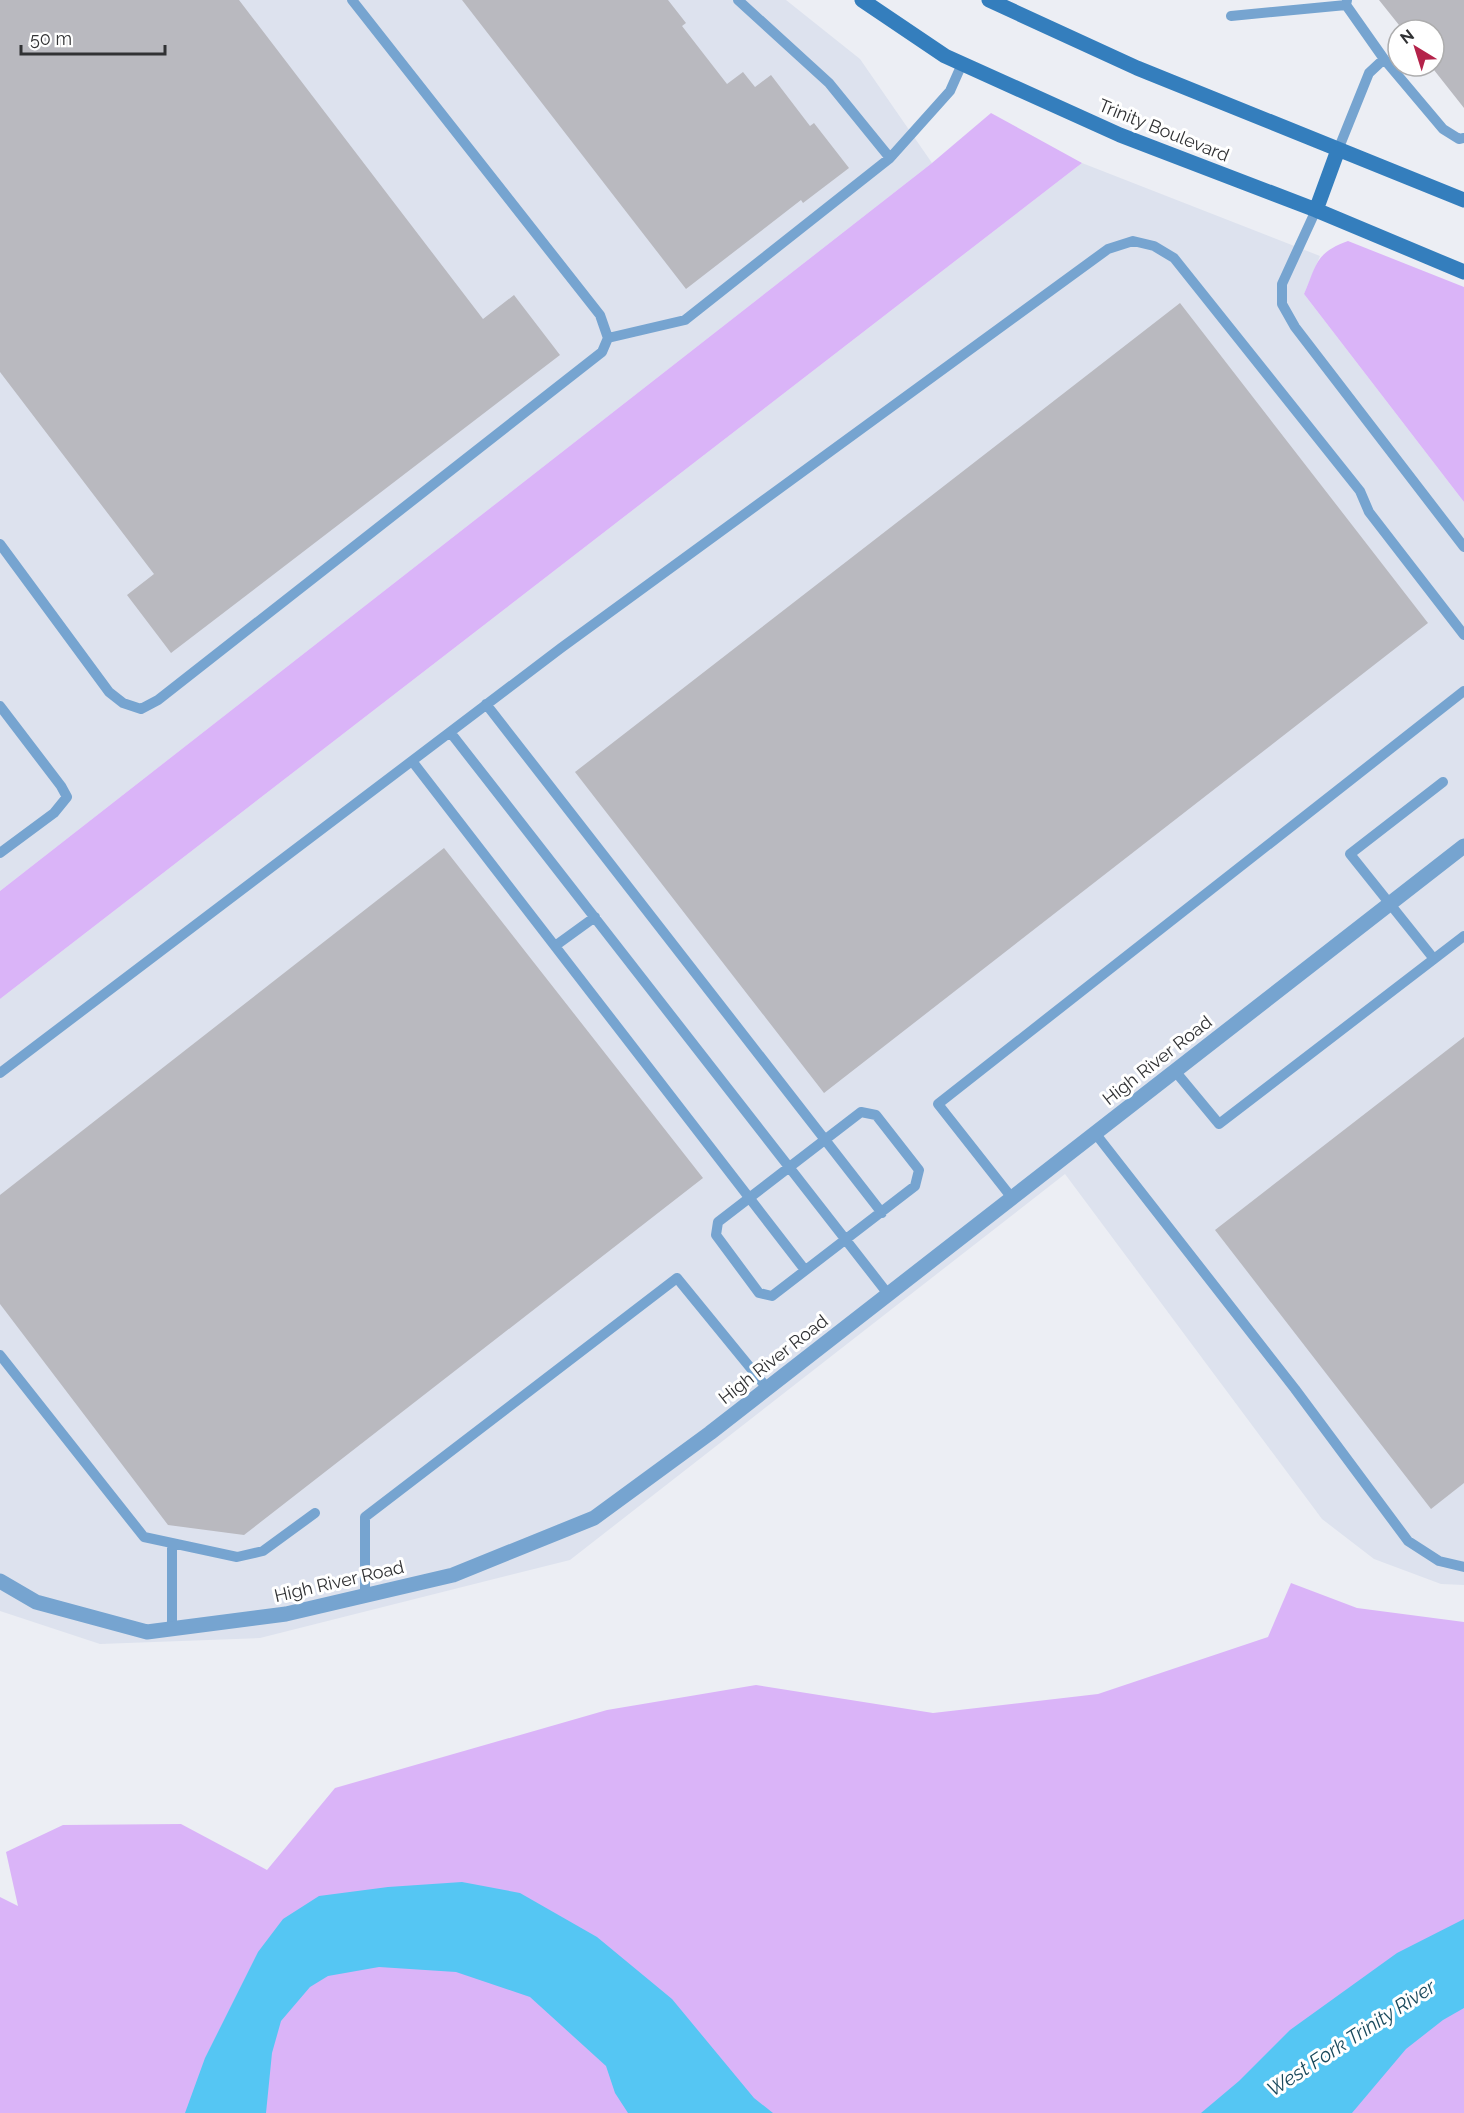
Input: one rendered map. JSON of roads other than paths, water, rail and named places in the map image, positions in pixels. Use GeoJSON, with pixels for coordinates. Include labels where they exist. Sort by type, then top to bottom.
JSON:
{"type":"FeatureCollection","features":[{"type":"Feature","properties":{"kind":"main road","name":"Trinity Boulevard"},"geometry":{"type":"LineString","coordinates":[[862,0],[945,56],[962,64],[1120,135],[1316,210],[1464,272]]}},
{"type":"Feature","properties":{"kind":"main road"},"geometry":{"type":"LineString","coordinates":[[989,0],[1137,68],[1464,200]]}},
{"type":"Feature","properties":{"kind":"main road"},"geometry":{"type":"LineString","coordinates":[[1316,210],[1338,150]]}},
{"type":"Feature","properties":{"kind":"street","name":"High River Road"},"geometry":{"type":"LineString","coordinates":[[0,1581],[36,1602],[147,1632],[286,1614],[453,1575],[594,1518],[767,1388],[1464,846]]}},
{"type":"Feature","properties":{"kind":"lane"},"geometry":{"type":"LineString","coordinates":[[0,544],[110,692],[123,703],[141,709],[158,700],[602,352],[608,338],[600,315],[352,0]]}},
{"type":"Feature","properties":{"kind":"lane"},"geometry":{"type":"LineString","coordinates":[[738,0],[829,83],[890,158]]}},
{"type":"Feature","properties":{"kind":"lane"},"geometry":{"type":"LineString","coordinates":[[1231,16],[1346,2],[1384,59],[1443,129],[1459,140],[1464,138]]}},
{"type":"Feature","properties":{"kind":"lane"},"geometry":{"type":"LineString","coordinates":[[1338,150],[1369,73],[1384,59]]}},
{"type":"Feature","properties":{"kind":"lane"},"geometry":{"type":"LineString","coordinates":[[608,338],[685,320],[890,158],[950,91],[962,64]]}},
{"type":"Feature","properties":{"kind":"lane"},"geometry":{"type":"LineString","coordinates":[[1316,210],[1282,284],[1282,304],[1302,336],[1464,547]]}},
{"type":"Feature","properties":{"kind":"lane"},"geometry":{"type":"LineString","coordinates":[[0,1073],[561,648],[1108,249],[1132,241],[1154,246],[1174,258],[1360,491],[1369,512],[1464,635]]}},
{"type":"Feature","properties":{"kind":"lane"},"geometry":{"type":"LineString","coordinates":[[1012,1198],[938,1104],[1464,691]]}},
{"type":"Feature","properties":{"kind":"lane"},"geometry":{"type":"LineString","coordinates":[[486,705],[882,1213]]}},
{"type":"Feature","properties":{"kind":"lane"},"geometry":{"type":"LineString","coordinates":[[0,706],[67,797],[54,813],[0,853]]}},
{"type":"Feature","properties":{"kind":"lane"},"geometry":{"type":"LineString","coordinates":[[450,732],[888,1294]]}},
{"type":"Feature","properties":{"kind":"lane"},"geometry":{"type":"LineString","coordinates":[[412,761],[805,1270]]}},
{"type":"Feature","properties":{"kind":"lane"},"geometry":{"type":"LineString","coordinates":[[1434,959],[1350,854],[1443,782]]}},
{"type":"Feature","properties":{"kind":"lane"},"geometry":{"type":"LineString","coordinates":[[555,946],[595,917]]}},
{"type":"Feature","properties":{"kind":"lane"},"geometry":{"type":"LineString","coordinates":[[1175,1071],[1219,1124],[1464,936]]}},
{"type":"Feature","properties":{"kind":"lane"},"geometry":{"type":"LineString","coordinates":[[861,1112],[876,1115],[919,1170],[915,1186],[772,1296],[759,1293],[716,1235],[718,1222],[789,1167],[861,1112]]}},
{"type":"Feature","properties":{"kind":"lane"},"geometry":{"type":"LineString","coordinates":[[1095,1133],[1295,1389],[1408,1541],[1439,1561],[1464,1567]]}},
{"type":"Feature","properties":{"kind":"lane"},"geometry":{"type":"LineString","coordinates":[[365,1595],[365,1517],[677,1278],[767,1388]]}},
{"type":"Feature","properties":{"kind":"lane"},"geometry":{"type":"LineString","coordinates":[[0,1355],[144,1537],[237,1557],[263,1551],[315,1513]]}},
{"type":"Feature","properties":{"kind":"lane"},"geometry":{"type":"LineString","coordinates":[[172,1544],[172,1628]]}},
{"type":"Feature","properties":{"kind":"water"},"geometry":{"type":"Polygon","coordinates":[[[462,1882],[520,1893],[597,1937],[672,1999],[754,2098],[773,2113],[628,2113],[615,2093],[606,2066],[530,1997],[456,1972],[379,1967],[328,1976],[310,1987],[281,2021],[272,2053],[266,2113],[185,2113],[205,2058],[258,1952],[283,1919],[319,1896],[388,1887],[462,1882]]]}},
{"type":"Feature","properties":{"kind":"water","name":"West Fork Trinity River"},"geometry":{"type":"Polygon","coordinates":[[[1464,1919],[1464,2008],[1443,2020],[1406,2049],[1352,2113],[1201,2113],[1239,2081],[1290,2030],[1397,1953],[1464,1919]]]}}]}
